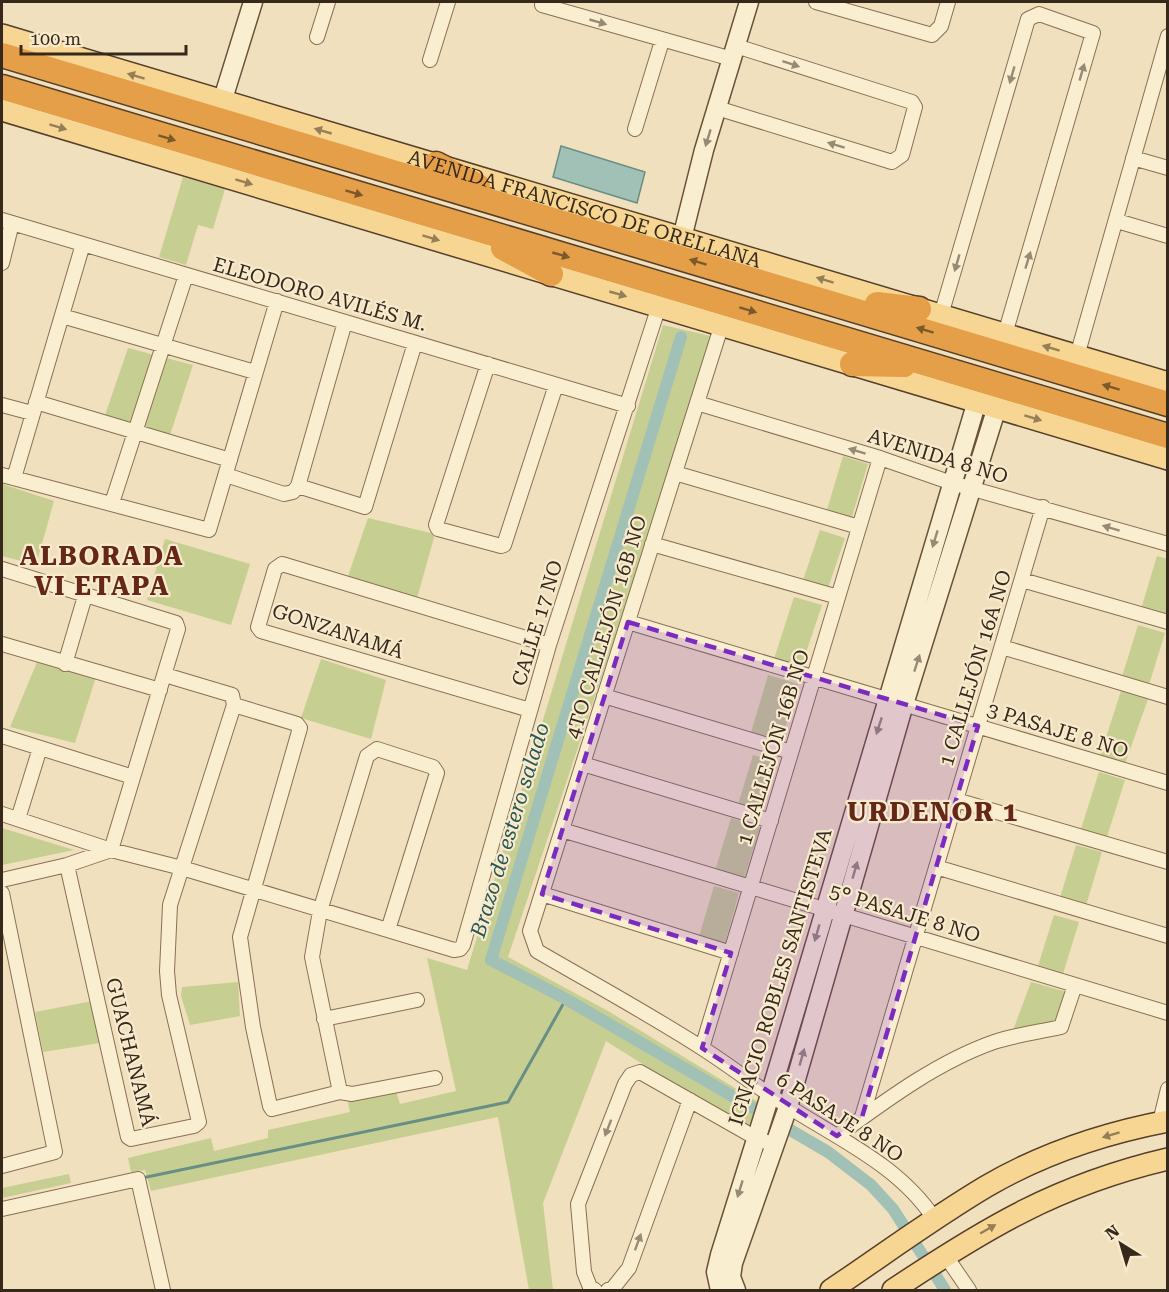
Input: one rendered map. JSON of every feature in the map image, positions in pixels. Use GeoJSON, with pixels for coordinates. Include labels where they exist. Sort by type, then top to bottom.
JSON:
{"type":"FeatureCollection","features":[{"type":"Feature","properties":{"kind":"highway","name":"AVENIDA FRANCISCO DE ORELLANA"},"geometry":{"type":"LineString","coordinates":[[2,55],[523,209],[1167,404]]}},
{"type":"Feature","properties":{"kind":"highway"},"geometry":{"type":"LineString","coordinates":[[2,87],[1167,436]]}},
{"type":"Feature","properties":{"kind":"highway"},"geometry":{"type":"LineString","coordinates":[[436,164],[523,209]]}},
{"type":"Feature","properties":{"kind":"highway"},"geometry":{"type":"LineString","coordinates":[[461,225],[551,274]]}},
{"type":"Feature","properties":{"kind":"highway"},"geometry":{"type":"LineString","coordinates":[[804,294],[930,312]]}},
{"type":"Feature","properties":{"kind":"highway"},"geometry":{"type":"LineString","coordinates":[[852,364],[935,366]]}},
{"type":"Feature","properties":{"kind":"main road","name":"AVENIDA FRANCISCO DE ORELLANA"},"geometry":{"type":"LineString","coordinates":[[2,34],[222,102],[1167,383]]}},
{"type":"Feature","properties":{"kind":"main road"},"geometry":{"type":"LineString","coordinates":[[2,110],[1167,459]]}},
{"type":"Feature","properties":{"kind":"main road"},"geometry":{"type":"LineString","coordinates":[[831,1290],[988,1185],[1063,1150],[1164,1121]]}},
{"type":"Feature","properties":{"kind":"main road"},"geometry":{"type":"LineString","coordinates":[[893,1290],[942,1257],[1037,1202],[1083,1183],[1167,1159]]}},
{"type":"Feature","properties":{"kind":"street"},"geometry":{"type":"LineString","coordinates":[[222,102],[253,2]]}},
{"type":"Feature","properties":{"kind":"street"},"geometry":{"type":"LineString","coordinates":[[317,37],[328,2]]}},
{"type":"Feature","properties":{"kind":"street"},"geometry":{"type":"LineString","coordinates":[[430,60],[448,2]]}},
{"type":"Feature","properties":{"kind":"street"},"geometry":{"type":"LineString","coordinates":[[543,2],[542,5],[662,41],[734,53],[912,102],[915,107],[902,155],[892,162],[717,108]]}},
{"type":"Feature","properties":{"kind":"street"},"geometry":{"type":"LineString","coordinates":[[682,238],[717,108],[749,2]]}},
{"type":"Feature","properties":{"kind":"street"},"geometry":{"type":"LineString","coordinates":[[816,2],[932,35],[941,26],[948,2]]}},
{"type":"Feature","properties":{"kind":"street"},"geometry":{"type":"LineString","coordinates":[[930,312],[1028,19],[1038,14],[1093,33],[1005,334]]}},
{"type":"Feature","properties":{"kind":"street"},"geometry":{"type":"LineString","coordinates":[[1077,356],[1117,221],[1167,36]]}},
{"type":"Feature","properties":{"kind":"street"},"geometry":{"type":"LineString","coordinates":[[635,129],[662,41]]}},
{"type":"Feature","properties":{"kind":"street"},"geometry":{"type":"LineString","coordinates":[[1133,158],[1167,168]]}},
{"type":"Feature","properties":{"kind":"street"},"geometry":{"type":"LineString","coordinates":[[2,262],[7,221]]}},
{"type":"Feature","properties":{"kind":"street","name":"ELEODORO AVILÉS M."},"geometry":{"type":"LineString","coordinates":[[7,221],[628,406]]}},
{"type":"Feature","properties":{"kind":"street"},"geometry":{"type":"LineString","coordinates":[[1117,221],[1167,236]]}},
{"type":"Feature","properties":{"kind":"street"},"geometry":{"type":"LineString","coordinates":[[83,244],[34,407],[8,476],[206,530],[210,528],[277,301]]}},
{"type":"Feature","properties":{"kind":"street"},"geometry":{"type":"LineString","coordinates":[[112,503],[186,275]]}},
{"type":"Feature","properties":{"kind":"street","name":"CALLE 17 NO"},"geometry":{"type":"LineString","coordinates":[[388,930],[454,950],[463,945],[549,645],[659,306]]}},
{"type":"Feature","properties":{"kind":"street"},"geometry":{"type":"LineString","coordinates":[[62,316],[255,372]]}},
{"type":"Feature","properties":{"kind":"street"},"geometry":{"type":"LineString","coordinates":[[226,475],[284,494],[293,492],[298,486],[345,322]]}},
{"type":"Feature","properties":{"kind":"street","name":"4TO CALLEJÓN 16B NO"},"geometry":{"type":"LineString","coordinates":[[533,942],[530,931],[722,324]]}},
{"type":"Feature","properties":{"kind":"street"},"geometry":{"type":"LineString","coordinates":[[298,486],[365,507],[415,343]]}},
{"type":"Feature","properties":{"kind":"street"},"geometry":{"type":"LineString","coordinates":[[488,364],[436,525],[438,529],[504,545],[556,385]]}},
{"type":"Feature","properties":{"kind":"street","name":"AVENIDA 8 NO"},"geometry":{"type":"LineString","coordinates":[[697,403],[880,458],[952,483],[1167,544]]}},
{"type":"Feature","properties":{"kind":"street","name":"IGNACIO ROBLES SANTISTEVA"},"geometry":{"type":"LineString","coordinates":[[736,1290],[731,1277],[733,1263],[786,1110],[842,915],[952,483],[987,404]]}},
{"type":"Feature","properties":{"kind":"street","name":"IGNACIO ROBLES SANTISTEVA"},"geometry":{"type":"LineString","coordinates":[[720,1290],[717,1264],[824,909],[973,488],[987,404]]}},
{"type":"Feature","properties":{"kind":"street"},"geometry":{"type":"LineString","coordinates":[[2,405],[34,407],[135,431],[230,460]]}},
{"type":"Feature","properties":{"kind":"street","name":"1 CALLEJÓN 16B NO"},"geometry":{"type":"LineString","coordinates":[[702,1048],[880,458]]}},
{"type":"Feature","properties":{"kind":"street"},"geometry":{"type":"LineString","coordinates":[[675,473],[860,526]]}},
{"type":"Feature","properties":{"kind":"street","name":"1 CALLEJÓN 16A NO"},"geometry":{"type":"LineString","coordinates":[[862,1117],[1043,507]]}},
{"type":"Feature","properties":{"kind":"street"},"geometry":{"type":"LineString","coordinates":[[652,544],[838,597]]}},
{"type":"Feature","properties":{"kind":"street","name":"GONZANAMÁ"},"geometry":{"type":"LineString","coordinates":[[530,710],[261,631],[258,627],[275,569],[282,564],[549,645]]}},
{"type":"Feature","properties":{"kind":"street"},"geometry":{"type":"LineString","coordinates":[[2,569],[176,623],[178,629],[165,675],[111,850]]}},
{"type":"Feature","properties":{"kind":"street"},"geometry":{"type":"LineString","coordinates":[[1022,579],[1167,622]]}},
{"type":"Feature","properties":{"kind":"street"},"geometry":{"type":"LineString","coordinates":[[65,664],[85,596]]}},
{"type":"Feature","properties":{"kind":"street","name":"3 PASAJE 8 NO"},"geometry":{"type":"LineString","coordinates":[[628,622],[1167,783]]}},
{"type":"Feature","properties":{"kind":"street"},"geometry":{"type":"LineString","coordinates":[[2,644],[160,690]]}},
{"type":"Feature","properties":{"kind":"street"},"geometry":{"type":"LineString","coordinates":[[1002,647],[1167,697]]}},
{"type":"Feature","properties":{"kind":"street"},"geometry":{"type":"LineString","coordinates":[[165,675],[232,695],[234,705],[182,868]]}},
{"type":"Feature","properties":{"kind":"street"},"geometry":{"type":"LineString","coordinates":[[604,696],[791,752]]}},
{"type":"Feature","properties":{"kind":"street"},"geometry":{"type":"LineString","coordinates":[[234,705],[297,724],[300,728],[240,937],[240,952],[270,1106],[272,1109],[340,1092],[352,1094],[435,1078]]}},
{"type":"Feature","properties":{"kind":"street"},"geometry":{"type":"LineString","coordinates":[[2,736],[134,777]]}},
{"type":"Feature","properties":{"kind":"street"},"geometry":{"type":"LineString","coordinates":[[18,819],[40,748]]}},
{"type":"Feature","properties":{"kind":"street"},"geometry":{"type":"LineString","coordinates":[[2,814],[111,850],[182,868],[320,911],[388,930],[437,773],[433,767],[377,750],[367,756],[320,911],[312,957],[340,1092]]}},
{"type":"Feature","properties":{"kind":"street"},"geometry":{"type":"LineString","coordinates":[[583,764],[771,821]]}},
{"type":"Feature","properties":{"kind":"street"},"geometry":{"type":"LineString","coordinates":[[956,800],[1167,862]]}},
{"type":"Feature","properties":{"kind":"street","name":"5° PASAJE 8 NO"},"geometry":{"type":"LineString","coordinates":[[562,830],[1167,1013]]}},
{"type":"Feature","properties":{"kind":"street"},"geometry":{"type":"LineString","coordinates":[[2,880],[66,865],[111,850]]}},
{"type":"Feature","properties":{"kind":"street","name":"GUACHANAMÁ"},"geometry":{"type":"LineString","coordinates":[[66,865],[128,1137],[131,1139],[194,1126],[199,1122],[169,994],[167,971],[170,905],[182,868]]}},
{"type":"Feature","properties":{"kind":"street"},"geometry":{"type":"LineString","coordinates":[[936,867],[1167,936]]}},
{"type":"Feature","properties":{"kind":"street"},"geometry":{"type":"LineString","coordinates":[[2,893],[55,1152],[2,1166]]}},
{"type":"Feature","properties":{"kind":"street"},"geometry":{"type":"LineString","coordinates":[[542,894],[731,953]]}},
{"type":"Feature","properties":{"kind":"street","name":"6 PASAJE 8 NO"},"geometry":{"type":"LineString","coordinates":[[533,942],[537,951],[702,1048],[768,1100],[837,1136],[906,1183],[922,1200],[935,1220]]}},
{"type":"Feature","properties":{"kind":"street"},"geometry":{"type":"LineString","coordinates":[[837,1136],[862,1117],[946,1064],[994,1042],[1061,1027],[1075,985]]}},
{"type":"Feature","properties":{"kind":"street"},"geometry":{"type":"LineString","coordinates":[[324,1019],[417,1000]]}},
{"type":"Feature","properties":{"kind":"street"},"geometry":{"type":"LineString","coordinates":[[595,1290],[590,1287],[584,1272],[578,1204],[625,1084],[631,1075],[640,1072],[757,1136],[775,1142]]}},
{"type":"Feature","properties":{"kind":"street"},"geometry":{"type":"LineString","coordinates":[[1164,1121],[1167,1089]]}},
{"type":"Feature","properties":{"kind":"street"},"geometry":{"type":"LineString","coordinates":[[608,1290],[613,1288],[629,1268],[690,1100]]}},
{"type":"Feature","properties":{"kind":"street"},"geometry":{"type":"LineString","coordinates":[[2,1209],[138,1179],[163,1290]]}},
{"type":"Feature","properties":{"kind":"street"},"geometry":{"type":"LineString","coordinates":[[942,1257],[969,1290]]}},
{"type":"Feature","properties":{"kind":"highlighted area"},"geometry":{"type":"Polygon","coordinates":[[[628,622],[978,726],[862,1117],[837,1136],[702,1048],[731,953],[542,894],[628,622]]]}},
{"type":"Feature","properties":{"kind":"green space"},"geometry":{"type":"Polygon","coordinates":[[[183,177],[225,189],[213,229],[198,225],[186,265],[159,257],[183,177]]]}},
{"type":"Feature","properties":{"kind":"green space"},"geometry":{"type":"Polygon","coordinates":[[[663,325],[715,337],[508,957],[608,1011],[763,1105],[752,1133],[606,1041],[543,1203],[553,1290],[529,1290],[498,1117],[151,1191],[145,1170],[131,1172],[128,1158],[211,1138],[214,1151],[268,1138],[268,1130],[350,1112],[347,1098],[395,1088],[400,1104],[456,1091],[427,958],[467,970],[663,325]]]}},
{"type":"Feature","properties":{"kind":"green space"},"geometry":{"type":"Polygon","coordinates":[[[128,348],[193,365],[170,435],[104,418],[128,348]]]}},
{"type":"Feature","properties":{"kind":"green space"},"geometry":{"type":"Polygon","coordinates":[[[843,456],[868,464],[851,520],[826,513],[843,456]]]}},
{"type":"Feature","properties":{"kind":"green space"},"geometry":{"type":"Polygon","coordinates":[[[2,484],[54,501],[36,565],[2,556],[2,484]]]}},
{"type":"Feature","properties":{"kind":"green space"},"geometry":{"type":"Polygon","coordinates":[[[368,518],[435,534],[416,602],[346,582],[368,518]]]}},
{"type":"Feature","properties":{"kind":"green space"},"geometry":{"type":"Polygon","coordinates":[[[820,530],[845,538],[827,591],[802,583],[820,530]]]}},
{"type":"Feature","properties":{"kind":"green space"},"geometry":{"type":"Polygon","coordinates":[[[165,539],[250,564],[231,625],[147,600],[165,539]]]}},
{"type":"Feature","properties":{"kind":"green space"},"geometry":{"type":"Polygon","coordinates":[[[1157,556],[1167,559],[1167,617],[1141,609],[1157,556]]]}},
{"type":"Feature","properties":{"kind":"green space"},"geometry":{"type":"Polygon","coordinates":[[[794,597],[822,605],[801,668],[774,659],[794,597]]]}},
{"type":"Feature","properties":{"kind":"green space"},"geometry":{"type":"Polygon","coordinates":[[[1138,625],[1165,633],[1148,688],[1121,680],[1138,625]]]}},
{"type":"Feature","properties":{"kind":"green space"},"geometry":{"type":"Polygon","coordinates":[[[321,659],[386,680],[371,739],[301,718],[321,659]]]}},
{"type":"Feature","properties":{"kind":"green space"},"geometry":{"type":"Polygon","coordinates":[[[37,662],[96,677],[75,743],[10,727],[37,662]]]}},
{"type":"Feature","properties":{"kind":"green space"},"geometry":{"type":"Polygon","coordinates":[[[768,675],[798,684],[780,745],[750,736],[768,675]]]}},
{"type":"Feature","properties":{"kind":"green space"},"geometry":{"type":"Polygon","coordinates":[[[1121,691],[1148,699],[1125,764],[1100,756],[1121,691]]]}},
{"type":"Feature","properties":{"kind":"green space"},"geometry":{"type":"Polygon","coordinates":[[[753,755],[778,762],[762,815],[737,808],[753,755]]]}},
{"type":"Feature","properties":{"kind":"green space"},"geometry":{"type":"Polygon","coordinates":[[[1099,772],[1125,780],[1106,840],[1080,832],[1099,772]]]}},
{"type":"Feature","properties":{"kind":"green space"},"geometry":{"type":"Polygon","coordinates":[[[731,818],[760,827],[743,882],[714,874],[731,818]]]}},
{"type":"Feature","properties":{"kind":"green space"},"geometry":{"type":"Polygon","coordinates":[[[2,828],[74,850],[2,865],[2,828]]]}},
{"type":"Feature","properties":{"kind":"green space"},"geometry":{"type":"Polygon","coordinates":[[[1076,845],[1102,852],[1085,909],[1059,901],[1076,845]]]}},
{"type":"Feature","properties":{"kind":"green space"},"geometry":{"type":"Polygon","coordinates":[[[714,886],[739,893],[724,947],[698,940],[714,886]]]}},
{"type":"Feature","properties":{"kind":"green space"},"geometry":{"type":"Polygon","coordinates":[[[1054,915],[1079,922],[1062,977],[1037,969],[1054,915]]]}},
{"type":"Feature","properties":{"kind":"green space"},"geometry":{"type":"Polygon","coordinates":[[[238,982],[240,1016],[190,1025],[181,996],[182,987],[238,982]]]}},
{"type":"Feature","properties":{"kind":"green space"},"geometry":{"type":"Polygon","coordinates":[[[1031,982],[1067,992],[1057,1022],[1028,1026],[1012,1033],[1031,982]]]}},
{"type":"Feature","properties":{"kind":"green space"},"geometry":{"type":"Polygon","coordinates":[[[93,1001],[100,1043],[43,1052],[35,1012],[93,1001]]]}},
{"type":"Feature","properties":{"kind":"green space"},"geometry":{"type":"Polygon","coordinates":[[[69,1174],[71,1183],[2,1198],[2,1188],[69,1174]]]}},
{"type":"Feature","properties":{"kind":"water"},"geometry":{"type":"Polygon","coordinates":[[[561,146],[645,172],[637,203],[553,177],[561,146]]]}},
{"type":"Feature","properties":{"kind":"waterway","name":"Brazo de estero salado"},"geometry":{"type":"LineString","coordinates":[[681,337],[491,960],[566,999],[828,1152],[871,1185],[893,1209],[945,1290]]}},
{"type":"Feature","properties":{"kind":"waterway"},"geometry":{"type":"LineString","coordinates":[[142,1178],[508,1102],[566,999]]}},
{"type":"Feature","properties":{"kind":"district","name":"ALBORADA VI ETAPA"},"geometry":{"type":"Point","coordinates":[102,571]}},
{"type":"Feature","properties":{"kind":"district","name":"URDENOR 1"},"geometry":{"type":"Point","coordinates":[933,812]}}]}
